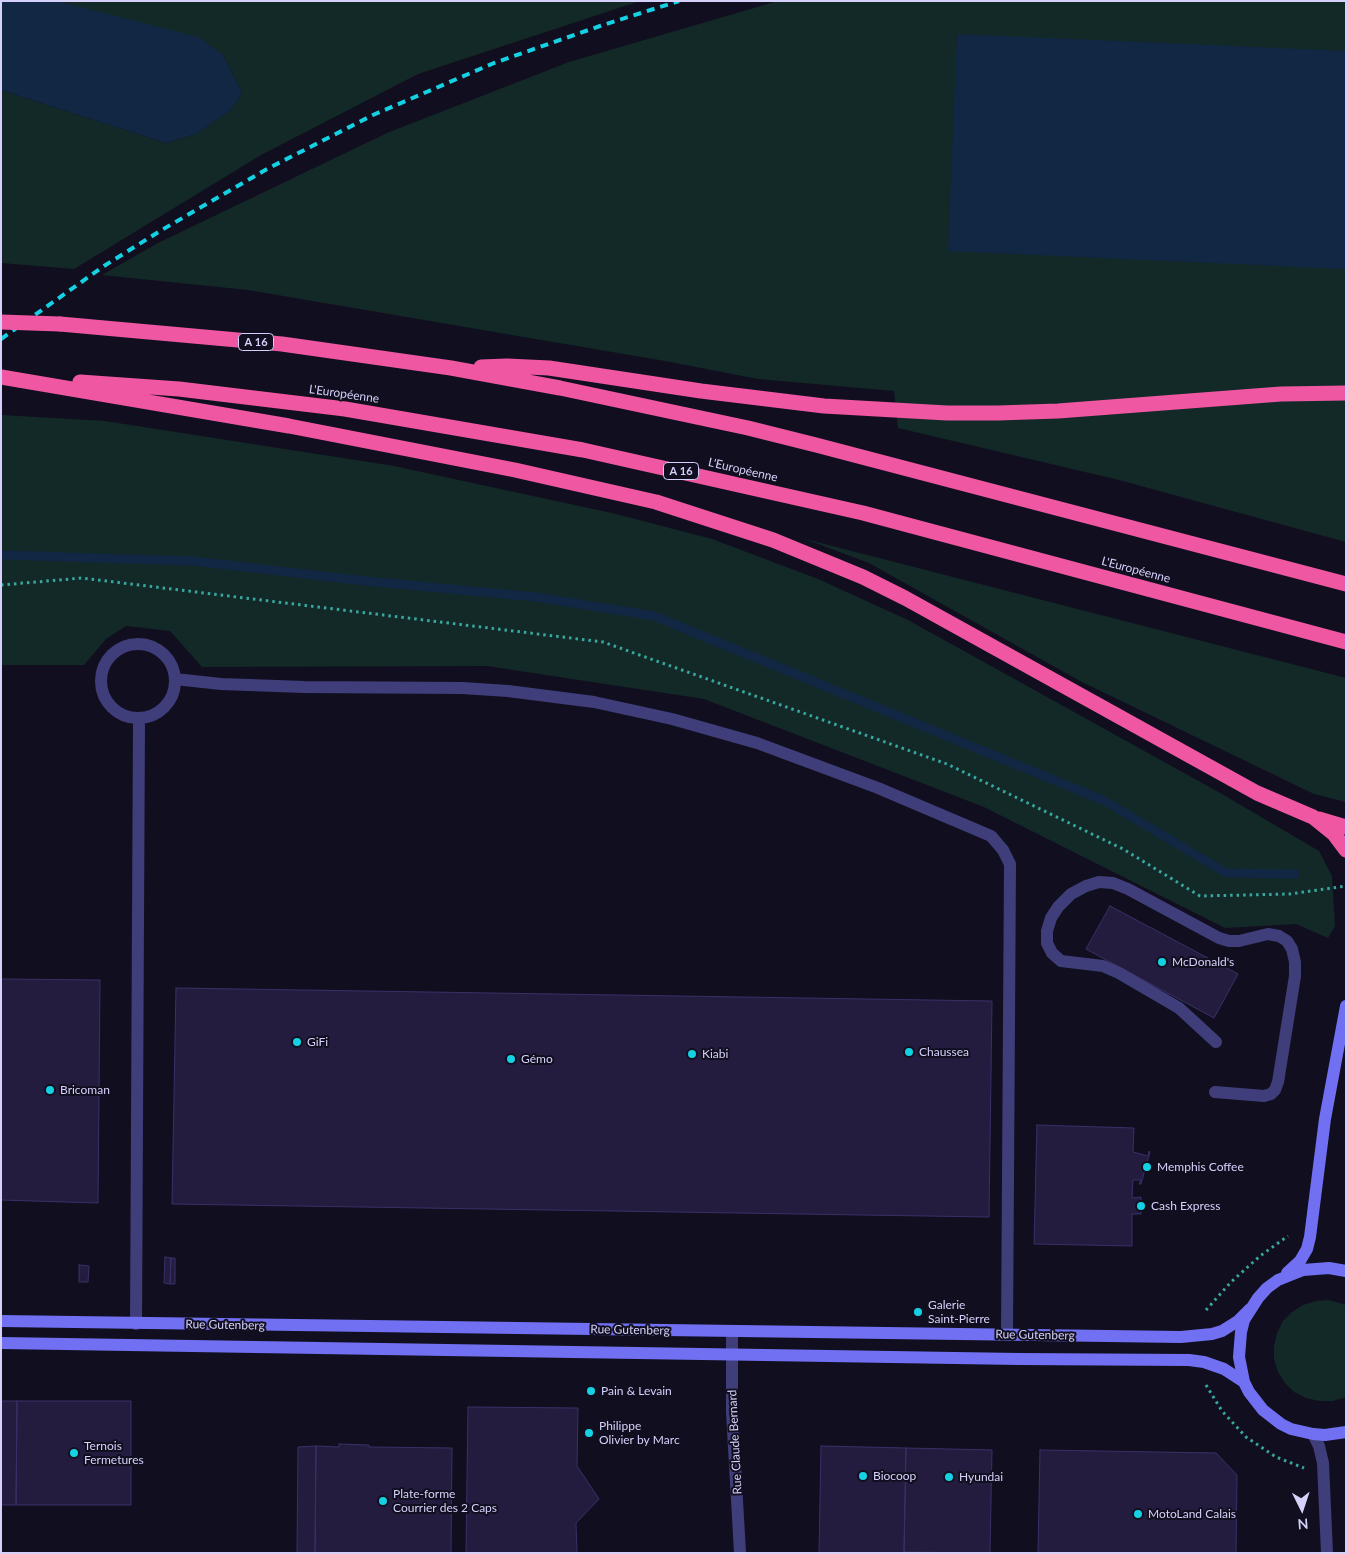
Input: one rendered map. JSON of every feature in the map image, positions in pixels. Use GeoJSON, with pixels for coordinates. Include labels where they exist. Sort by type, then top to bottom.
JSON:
{"type":"FeatureCollection","features":[{"type":"Feature","properties":{"kind":"highway","name":"A 16"},"geometry":{"type":"LineString","coordinates":[[1,322],[60,324],[282,344],[451,368],[560,388],[748,428],[908,468],[1346,584]]}},
{"type":"Feature","properties":{"kind":"highway"},"geometry":{"type":"LineString","coordinates":[[451,368],[507,366],[549,368],[701,391],[824,406],[947,413],[1058,411],[1281,394],[1346,393]]}},
{"type":"Feature","properties":{"kind":"highway"},"geometry":{"type":"LineString","coordinates":[[1,377],[289,426],[496,466],[656,502],[725,524],[814,556],[888,590],[1257,792],[1313,817],[1346,827]]}},
{"type":"Feature","properties":{"kind":"highway","name":"L'Européenne"},"geometry":{"type":"LineString","coordinates":[[1,377],[179,389],[273,399],[407,419],[583,450],[872,515],[1346,642]]}},
{"type":"Feature","properties":{"kind":"highway"},"geometry":{"type":"LineString","coordinates":[[1313,817],[1334,834],[1346,850]]}},
{"type":"Feature","properties":{"kind":"street"},"geometry":{"type":"LineString","coordinates":[[130,645],[155,648],[165,656],[172,667],[175,679],[174,691],[169,702],[161,711],[139,718],[127,717],[116,712],[102,694],[100,682],[102,670],[108,658],[118,650],[130,645]]}},
{"type":"Feature","properties":{"kind":"street"},"geometry":{"type":"LineString","coordinates":[[175,679],[221,684],[304,687],[462,688],[508,691],[610,705],[707,729],[793,756],[878,788],[990,836],[1003,850],[1010,864],[1007,1334]]}},
{"type":"Feature","properties":{"kind":"street"},"geometry":{"type":"LineString","coordinates":[[136,1324],[139,718]]}},
{"type":"Feature","properties":{"kind":"street"},"geometry":{"type":"LineString","coordinates":[[1215,1092],[1264,1096],[1271,1094],[1275,1090],[1278,1082],[1295,976],[1295,962],[1292,949],[1287,941],[1279,936],[1268,934],[1239,941],[1220,938],[1128,889],[1113,883],[1099,882],[1086,886],[1071,894],[1058,907],[1051,918],[1047,931],[1047,944],[1052,953],[1061,961],[1103,966],[1141,985],[1179,1008],[1216,1042]]}},
{"type":"Feature","properties":{"kind":"street"},"geometry":{"type":"LineString","coordinates":[[1346,1006],[1325,1119],[1307,1249],[1294,1269],[1258,1298],[1250,1309],[1241,1332],[1239,1345],[1240,1370],[1244,1382],[1255,1402],[1271,1418],[1291,1429],[1313,1434],[1325,1435],[1346,1432]]}},
{"type":"Feature","properties":{"kind":"street"},"geometry":{"type":"LineString","coordinates":[[1278,1280],[1290,1274],[1316,1268],[1346,1271]]}},
{"type":"Feature","properties":{"kind":"street","name":"Rue Gutenberg"},"geometry":{"type":"LineString","coordinates":[[1,1321],[1181,1337],[1222,1331],[1230,1327],[1250,1309]]}},
{"type":"Feature","properties":{"kind":"street","name":"Rue Claude Bernard"},"geometry":{"type":"LineString","coordinates":[[732,1331],[732,1412],[740,1553]]}},
{"type":"Feature","properties":{"kind":"street","name":"Rue Gutenberg"},"geometry":{"type":"LineString","coordinates":[[1,1343],[1189,1360],[1219,1367],[1244,1382]]}},
{"type":"Feature","properties":{"kind":"street"},"geometry":{"type":"LineString","coordinates":[[1313,1434],[1319,1446],[1323,1462],[1327,1553]]}},
{"type":"Feature","properties":{"kind":"path"},"geometry":{"type":"LineString","coordinates":[[1206,1310],[1231,1282],[1260,1256],[1291,1234]]}},
{"type":"Feature","properties":{"kind":"path"},"geometry":{"type":"LineString","coordinates":[[1203,1380],[1222,1411],[1246,1437],[1276,1457],[1309,1470]]}},
{"type":"Feature","properties":{"kind":"green space"},"geometry":{"type":"Polygon","coordinates":[[[57,1],[640,1],[418,74],[261,155],[74,269],[1,263],[1,90],[166,143],[196,134],[231,110],[242,93],[223,55],[57,1]]]}},
{"type":"Feature","properties":{"kind":"green space"},"geometry":{"type":"Polygon","coordinates":[[[778,1],[1346,1],[1346,542],[1119,480],[898,428],[894,391],[758,379],[665,361],[248,290],[102,275],[158,243],[387,133],[569,62],[778,1]]]}},
{"type":"Feature","properties":{"kind":"green space"},"geometry":{"type":"Polygon","coordinates":[[[1,415],[105,421],[394,466],[616,514],[712,539],[818,579],[908,620],[1222,794],[1319,851],[1332,876],[1335,926],[1328,938],[1296,924],[1225,928],[984,807],[704,699],[487,666],[202,667],[170,631],[126,626],[106,639],[84,665],[1,665],[1,415]]]}},
{"type":"Feature","properties":{"kind":"green space"},"geometry":{"type":"Polygon","coordinates":[[[805,539],[1346,678],[1346,802],[1314,794],[1080,681],[869,563],[805,539]]]}},
{"type":"Feature","properties":{"kind":"green space"},"geometry":{"type":"Polygon","coordinates":[[[1329,1300],[1346,1305],[1346,1397],[1333,1401],[1319,1401],[1306,1398],[1294,1392],[1285,1383],[1278,1372],[1274,1359],[1274,1346],[1277,1333],[1283,1321],[1292,1312],[1303,1305],[1329,1300]]]}},
{"type":"Feature","properties":{"kind":"water"},"geometry":{"type":"Polygon","coordinates":[[[1,1],[57,1],[198,37],[223,55],[242,93],[231,110],[196,134],[166,143],[1,90],[1,1]]]}},
{"type":"Feature","properties":{"kind":"water"},"geometry":{"type":"Polygon","coordinates":[[[957,34],[1346,51],[1346,269],[948,251],[957,34]]]}},
{"type":"Feature","properties":{"kind":"building","name":"McDonald's"},"geometry":{"type":"Polygon","coordinates":[[[1110,906],[1238,974],[1214,1018],[1086,949],[1110,906]]]}},
{"type":"Feature","properties":{"kind":"building","name":"Bricoman"},"geometry":{"type":"Polygon","coordinates":[[[1,979],[100,980],[98,1203],[1,1200],[1,979]]]}},
{"type":"Feature","properties":{"kind":"building"},"geometry":{"type":"Polygon","coordinates":[[[176,988],[992,1001],[989,1217],[172,1204],[176,988]]]}},
{"type":"Feature","properties":{"kind":"building"},"geometry":{"type":"Polygon","coordinates":[[[1037,1125],[1134,1128],[1133,1152],[1148,1156],[1150,1152],[1141,1184],[1139,1184],[1141,1180],[1133,1180],[1132,1198],[1141,1197],[1141,1214],[1132,1214],[1132,1246],[1034,1244],[1037,1125]]]}},
{"type":"Feature","properties":{"kind":"building"},"geometry":{"type":"Polygon","coordinates":[[[165,1257],[171,1258],[170,1284],[164,1283],[165,1257]]]}},
{"type":"Feature","properties":{"kind":"building"},"geometry":{"type":"Polygon","coordinates":[[[171,1258],[175,1258],[175,1284],[170,1284],[171,1258]]]}},
{"type":"Feature","properties":{"kind":"building"},"geometry":{"type":"Polygon","coordinates":[[[79,1265],[89,1266],[88,1282],[79,1282],[79,1265]]]}},
{"type":"Feature","properties":{"kind":"building"},"geometry":{"type":"Polygon","coordinates":[[[1,1401],[17,1401],[16,1505],[1,1505],[1,1401]]]}},
{"type":"Feature","properties":{"kind":"building","name":"Ternois Fermetures"},"geometry":{"type":"Polygon","coordinates":[[[17,1401],[131,1401],[131,1505],[16,1505],[17,1401]]]}},
{"type":"Feature","properties":{"kind":"building"},"geometry":{"type":"Polygon","coordinates":[[[468,1407],[578,1408],[577,1466],[599,1499],[576,1523],[577,1553],[466,1553],[468,1407]]]}},
{"type":"Feature","properties":{"kind":"building","name":"Plate-forme Courrier des 2 Caps"},"geometry":{"type":"Polygon","coordinates":[[[339,1444],[369,1445],[369,1447],[452,1448],[451,1553],[315,1553],[316,1446],[339,1447],[339,1444]]]}},
{"type":"Feature","properties":{"kind":"building"},"geometry":{"type":"Polygon","coordinates":[[[316,1446],[315,1553],[297,1553],[298,1447],[316,1446]]]}},
{"type":"Feature","properties":{"kind":"building","name":"Biocoop"},"geometry":{"type":"Polygon","coordinates":[[[821,1446],[906,1448],[904,1553],[819,1553],[821,1446]]]}},
{"type":"Feature","properties":{"kind":"building","name":"Hyundai"},"geometry":{"type":"Polygon","coordinates":[[[906,1448],[992,1450],[990,1553],[904,1552],[906,1448]]]}},
{"type":"Feature","properties":{"kind":"building","name":"MotoLand Calais"},"geometry":{"type":"Polygon","coordinates":[[[1040,1450],[1216,1453],[1237,1475],[1236,1553],[1038,1553],[1040,1450]]]}},
{"type":"Feature","properties":{"kind":"waterway"},"geometry":{"type":"LineString","coordinates":[[1,555],[194,561],[365,581],[536,597],[654,616],[1105,801],[1226,873],[1295,874]]}},
{"type":"Feature","properties":{"kind":"railway"},"geometry":{"type":"LineString","coordinates":[[1,339],[104,266],[160,231],[267,169],[373,115],[494,63],[679,1]]}},
{"type":"Feature","properties":{"kind":"place","name":"McDonald's"},"geometry":{"type":"Point","coordinates":[1162,962]}},
{"type":"Feature","properties":{"kind":"place","name":"GiFi"},"geometry":{"type":"Point","coordinates":[297,1042]}},
{"type":"Feature","properties":{"kind":"place","name":"Chaussea"},"geometry":{"type":"Point","coordinates":[909,1052]}},
{"type":"Feature","properties":{"kind":"place","name":"Kiabi"},"geometry":{"type":"Point","coordinates":[692,1054]}},
{"type":"Feature","properties":{"kind":"place","name":"Gémo"},"geometry":{"type":"Point","coordinates":[511,1059]}},
{"type":"Feature","properties":{"kind":"place","name":"Bricoman"},"geometry":{"type":"Point","coordinates":[50,1090]}},
{"type":"Feature","properties":{"kind":"place","name":"Memphis Coffee"},"geometry":{"type":"Point","coordinates":[1147,1167]}},
{"type":"Feature","properties":{"kind":"place","name":"Cash Express"},"geometry":{"type":"Point","coordinates":[1141,1206]}},
{"type":"Feature","properties":{"kind":"place","name":"Galerie Saint-Pierre"},"geometry":{"type":"Point","coordinates":[918,1312]}},
{"type":"Feature","properties":{"kind":"place","name":"Pain & Levain"},"geometry":{"type":"Point","coordinates":[591,1391]}},
{"type":"Feature","properties":{"kind":"place","name":"Philippe Olivier by Marc"},"geometry":{"type":"Point","coordinates":[589,1433]}},
{"type":"Feature","properties":{"kind":"place","name":"Ternois Fermetures"},"geometry":{"type":"Point","coordinates":[74,1453]}},
{"type":"Feature","properties":{"kind":"place","name":"Biocoop"},"geometry":{"type":"Point","coordinates":[863,1476]}},
{"type":"Feature","properties":{"kind":"place","name":"Hyundai"},"geometry":{"type":"Point","coordinates":[949,1477]}},
{"type":"Feature","properties":{"kind":"place","name":"Plate-forme Courrier des 2 Caps"},"geometry":{"type":"Point","coordinates":[383,1501]}},
{"type":"Feature","properties":{"kind":"place","name":"MotoLand Calais"},"geometry":{"type":"Point","coordinates":[1138,1514]}}]}
